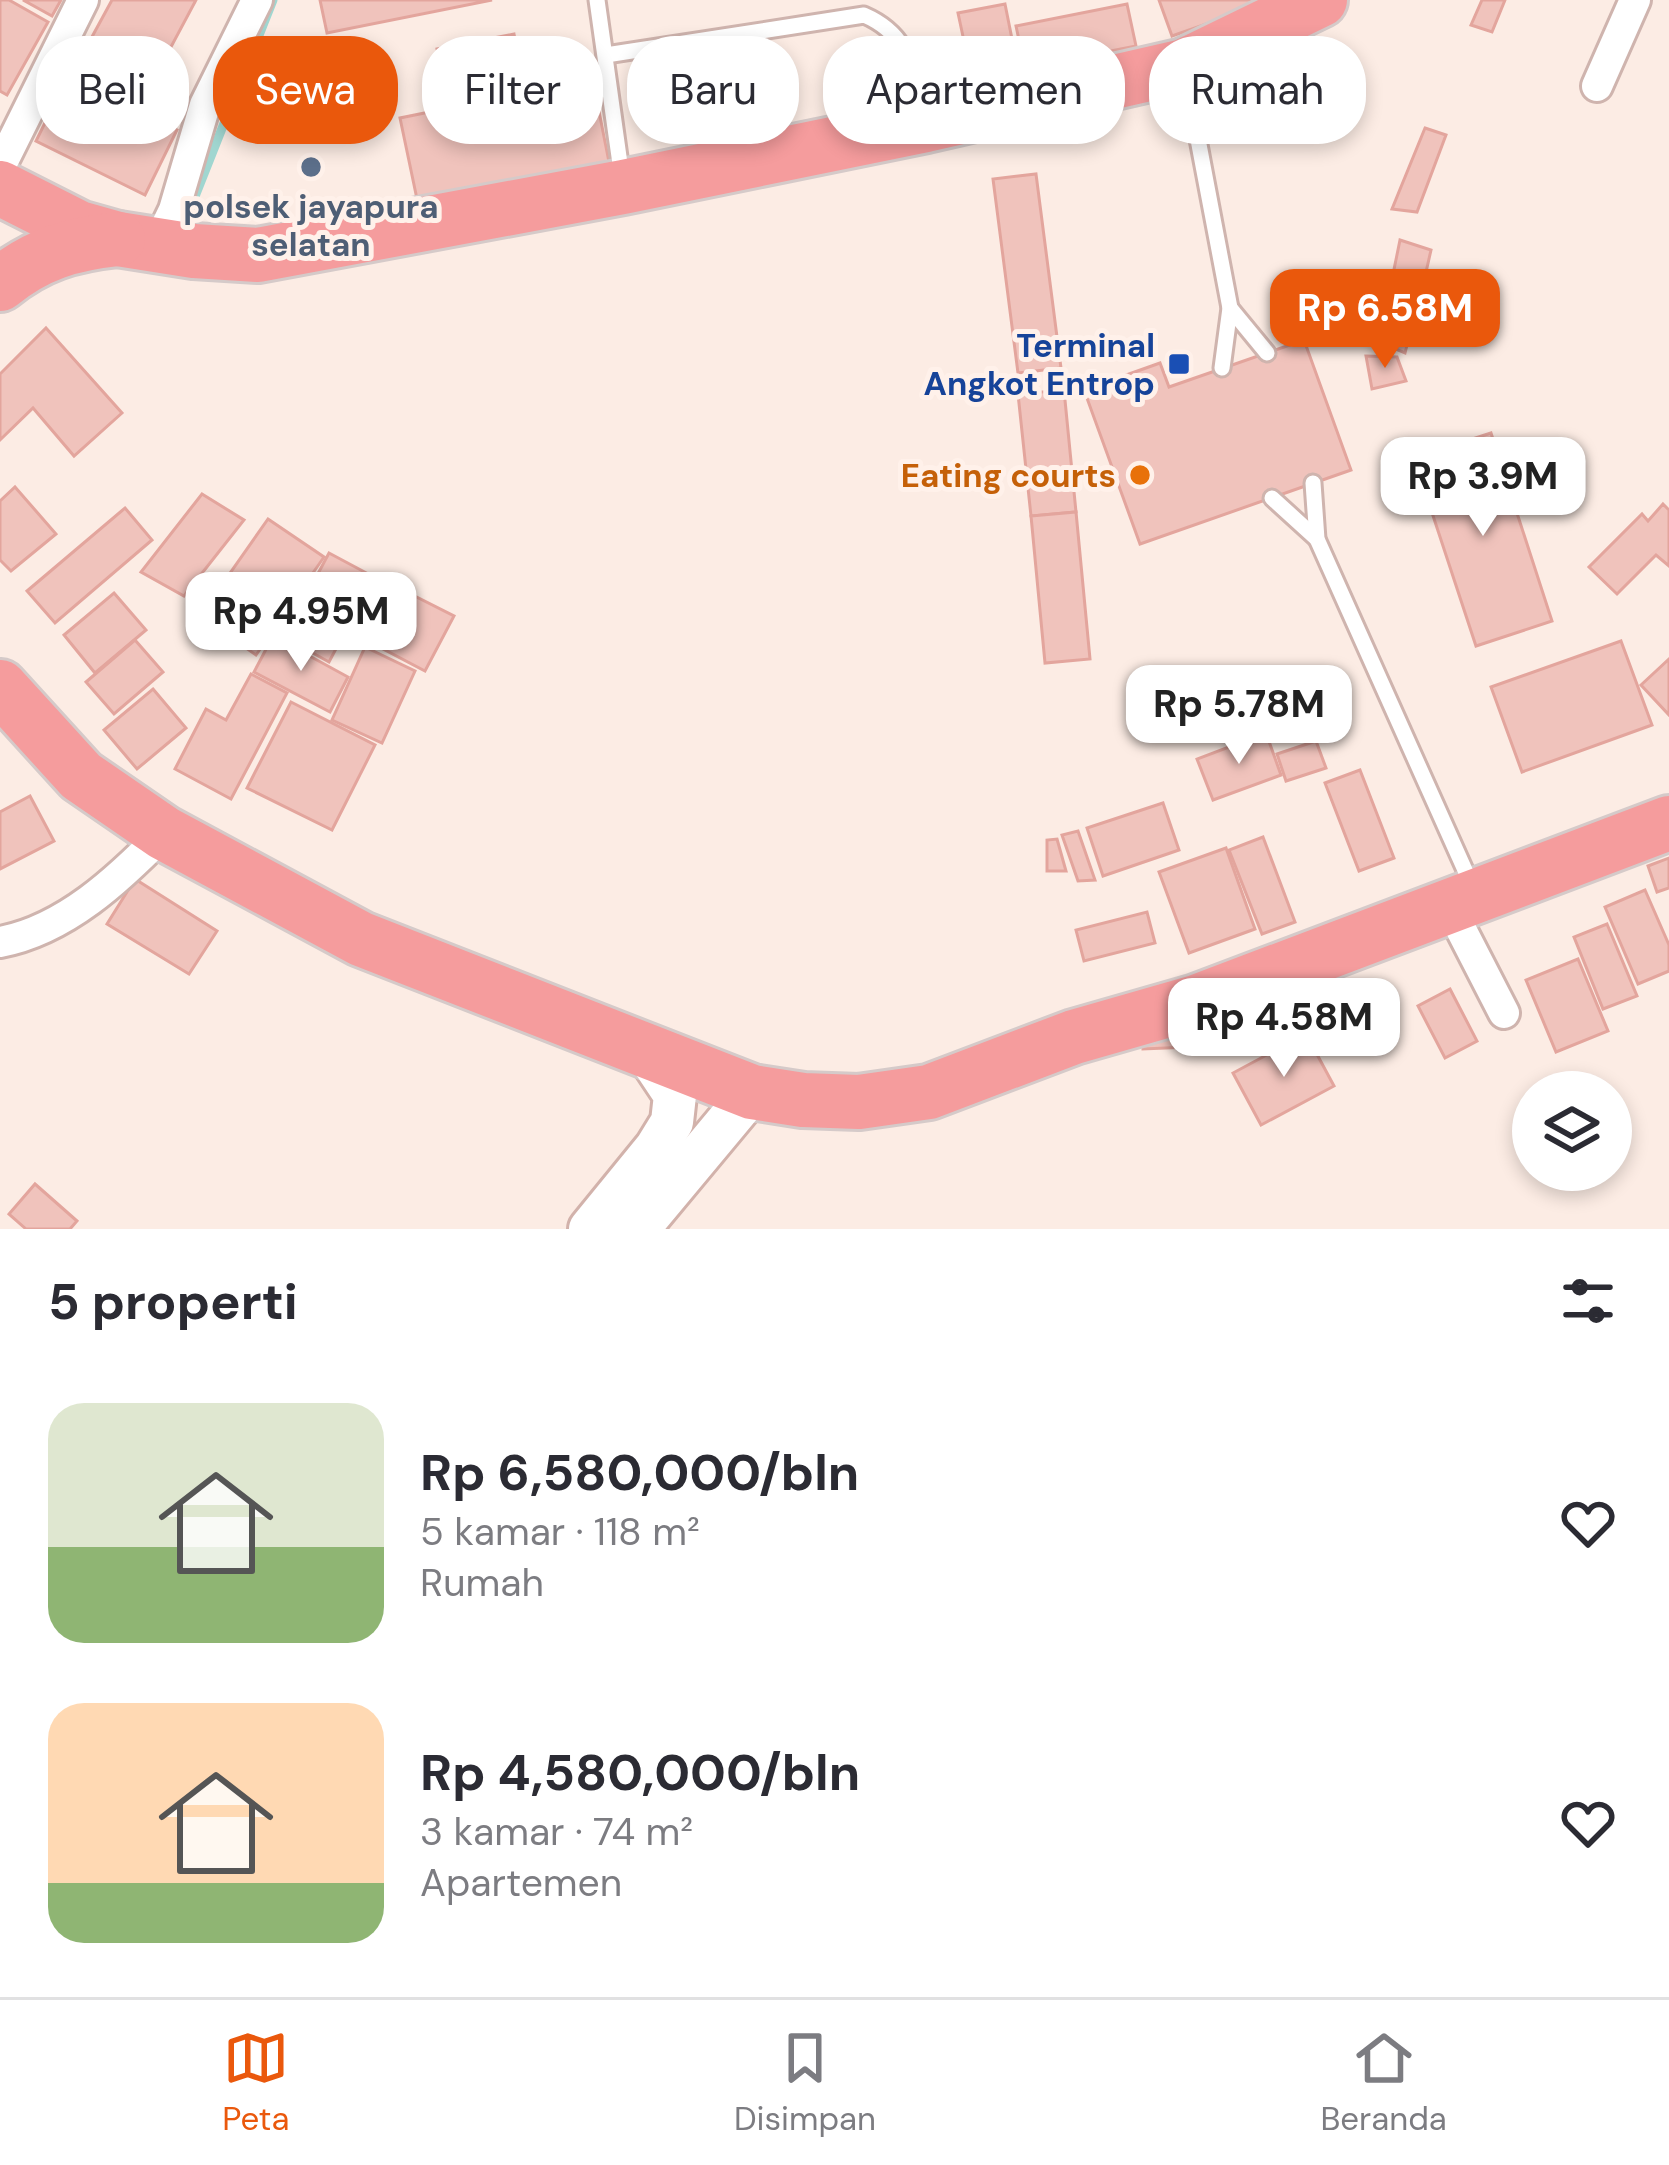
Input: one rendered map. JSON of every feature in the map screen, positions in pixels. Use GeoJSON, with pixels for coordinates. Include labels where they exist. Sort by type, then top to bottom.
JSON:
{"type":"FeatureCollection","features":[{"type":"Feature","properties":{"kind":"highway"},"geometry":{"type":"LineString","coordinates":[[1246,36],[1320,0]]}},
{"type":"Feature","properties":{"kind":"highway"},"geometry":{"type":"LineString","coordinates":[[0,188],[79,228],[137,242],[258,255],[833,144]]}},
{"type":"Feature","properties":{"kind":"highway"},"geometry":{"type":"LineString","coordinates":[[0,284],[44,254],[72,244],[137,242]]}},
{"type":"Feature","properties":{"kind":"highway"},"geometry":{"type":"LineString","coordinates":[[0,687],[82,776],[164,833],[361,939],[752,1092],[803,1100],[859,1102],[929,1092],[1074,1037],[1196,1001],[1669,824]]}},
{"type":"Feature","properties":{"kind":"street"},"geometry":{"type":"LineString","coordinates":[[0,166],[83,0]]}},
{"type":"Feature","properties":{"kind":"street"},"geometry":{"type":"LineString","coordinates":[[137,242],[174,210],[205,105],[256,0]]}},
{"type":"Feature","properties":{"kind":"street"},"geometry":{"type":"LineString","coordinates":[[1597,86],[1635,0]]}},
{"type":"Feature","properties":{"kind":"street"},"geometry":{"type":"LineString","coordinates":[[0,943],[29,935],[75,909],[118,879],[164,833]]}},
{"type":"Feature","properties":{"kind":"street"},"geometry":{"type":"LineString","coordinates":[[1463,901],[1504,1013]]}},
{"type":"Feature","properties":{"kind":"street"},"geometry":{"type":"LineString","coordinates":[[590,1229],[672,1122],[675,1095],[645,1050]]}},
{"type":"Feature","properties":{"kind":"street"},"geometry":{"type":"LineString","coordinates":[[638,1229],[752,1092]]}},
{"type":"Feature","properties":{"kind":"lane"},"geometry":{"type":"LineString","coordinates":[[597,0],[623,187]]}},
{"type":"Feature","properties":{"kind":"lane"},"geometry":{"type":"LineString","coordinates":[[606,56],[864,15],[897,36]]}},
{"type":"Feature","properties":{"kind":"lane"},"geometry":{"type":"LineString","coordinates":[[1199,144],[1230,308],[1222,368]]}},
{"type":"Feature","properties":{"kind":"lane"},"geometry":{"type":"LineString","coordinates":[[1230,308],[1267,352]]}},
{"type":"Feature","properties":{"kind":"lane"},"geometry":{"type":"LineString","coordinates":[[1313,483],[1317,539],[1463,901]]}},
{"type":"Feature","properties":{"kind":"lane"},"geometry":{"type":"LineString","coordinates":[[1272,498],[1317,539]]}},
{"type":"Feature","properties":{"kind":"building"},"geometry":{"type":"Polygon","coordinates":[[[0,0],[9,0],[48,22],[36,36],[7,95],[0,91],[0,0]]]}},
{"type":"Feature","properties":{"kind":"building"},"geometry":{"type":"Polygon","coordinates":[[[23,0],[61,0],[52,16],[23,0]]]}},
{"type":"Feature","properties":{"kind":"building"},"geometry":{"type":"Polygon","coordinates":[[[112,0],[196,0],[177,36],[92,36],[112,0]]]}},
{"type":"Feature","properties":{"kind":"building"},"geometry":{"type":"Polygon","coordinates":[[[320,0],[492,0],[327,33],[320,0]]]}},
{"type":"Feature","properties":{"kind":"building"},"geometry":{"type":"Polygon","coordinates":[[[1159,0],[1275,0],[1172,36],[1159,0]]]}},
{"type":"Feature","properties":{"kind":"building"},"geometry":{"type":"Polygon","coordinates":[[[1482,0],[1505,0],[1492,32],[1471,25],[1482,0]]]}},
{"type":"Feature","properties":{"kind":"building"},"geometry":{"type":"Polygon","coordinates":[[[1005,4],[1011,36],[963,36],[958,13],[1005,4]]]}},
{"type":"Feature","properties":{"kind":"building"},"geometry":{"type":"Polygon","coordinates":[[[1127,4],[1136,46],[1125,48],[1125,36],[1018,36],[1016,26],[1127,4]]]}},
{"type":"Feature","properties":{"kind":"building"},"geometry":{"type":"Polygon","coordinates":[[[422,114],[422,144],[603,144],[603,132],[609,162],[417,199],[400,118],[422,114]]]}},
{"type":"Feature","properties":{"kind":"building"},"geometry":{"type":"Polygon","coordinates":[[[1425,128],[1446,135],[1417,212],[1392,209],[1425,128]]]}},
{"type":"Feature","properties":{"kind":"building"},"geometry":{"type":"Polygon","coordinates":[[[42,144],[170,144],[145,195],[42,144]]]}},
{"type":"Feature","properties":{"kind":"building"},"geometry":{"type":"Polygon","coordinates":[[[1036,174],[1061,368],[1018,373],[993,179],[1036,174]]]}},
{"type":"Feature","properties":{"kind":"building"},"geometry":{"type":"Polygon","coordinates":[[[1400,240],[1431,250],[1419,303],[1389,294],[1400,240]]]}},
{"type":"Feature","properties":{"kind":"building"},"geometry":{"type":"Polygon","coordinates":[[[1393,305],[1415,314],[1405,353],[1379,342],[1393,305]]]}},
{"type":"Feature","properties":{"kind":"building"},"geometry":{"type":"Polygon","coordinates":[[[46,328],[122,413],[74,456],[33,408],[0,440],[0,374],[46,328]]]}},
{"type":"Feature","properties":{"kind":"building"},"geometry":{"type":"Polygon","coordinates":[[[1304,340],[1351,470],[1140,544],[1084,390],[1160,363],[1169,387],[1304,340]]]}},
{"type":"Feature","properties":{"kind":"building"},"geometry":{"type":"Polygon","coordinates":[[[1366,356],[1397,357],[1406,381],[1372,389],[1366,356]]]}},
{"type":"Feature","properties":{"kind":"building"},"geometry":{"type":"Polygon","coordinates":[[[1064,390],[1076,512],[1031,516],[1018,394],[1064,390]]]}},
{"type":"Feature","properties":{"kind":"building"},"geometry":{"type":"Polygon","coordinates":[[[1491,433],[1552,621],[1476,646],[1414,458],[1491,433]]]}},
{"type":"Feature","properties":{"kind":"building"},"geometry":{"type":"Polygon","coordinates":[[[15,487],[56,534],[11,571],[0,560],[0,501],[15,487]]]}},
{"type":"Feature","properties":{"kind":"building"},"geometry":{"type":"Polygon","coordinates":[[[202,494],[244,520],[184,596],[141,572],[202,494]]]}},
{"type":"Feature","properties":{"kind":"building"},"geometry":{"type":"Polygon","coordinates":[[[1663,504],[1669,510],[1669,566],[1656,555],[1617,594],[1589,567],[1642,514],[1648,521],[1663,504]]]}},
{"type":"Feature","properties":{"kind":"building"},"geometry":{"type":"Polygon","coordinates":[[[125,508],[152,540],[55,623],[27,591],[125,508]]]}},
{"type":"Feature","properties":{"kind":"building"},"geometry":{"type":"Polygon","coordinates":[[[1076,512],[1090,659],[1045,663],[1031,516],[1076,512]]]}},
{"type":"Feature","properties":{"kind":"building"},"geometry":{"type":"Polygon","coordinates":[[[268,519],[324,557],[256,655],[200,616],[268,519]]]}},
{"type":"Feature","properties":{"kind":"building"},"geometry":{"type":"Polygon","coordinates":[[[329,553],[374,577],[329,662],[284,637],[329,553]]]}},
{"type":"Feature","properties":{"kind":"building"},"geometry":{"type":"Polygon","coordinates":[[[377,577],[454,616],[425,671],[349,631],[377,577]]]}},
{"type":"Feature","properties":{"kind":"building"},"geometry":{"type":"Polygon","coordinates":[[[114,593],[146,630],[95,673],[64,635],[114,593]]]}},
{"type":"Feature","properties":{"kind":"building"},"geometry":{"type":"Polygon","coordinates":[[[273,636],[348,677],[330,712],[254,672],[273,636]]]}},
{"type":"Feature","properties":{"kind":"building"},"geometry":{"type":"Polygon","coordinates":[[[135,640],[163,672],[114,714],[86,682],[135,640]]]}},
{"type":"Feature","properties":{"kind":"building"},"geometry":{"type":"Polygon","coordinates":[[[1621,641],[1652,725],[1522,772],[1491,687],[1621,641]]]}},
{"type":"Feature","properties":{"kind":"building"},"geometry":{"type":"Polygon","coordinates":[[[365,647],[415,671],[382,743],[332,720],[365,647]]]}},
{"type":"Feature","properties":{"kind":"building"},"geometry":{"type":"Polygon","coordinates":[[[1669,659],[1669,715],[1641,685],[1669,659]]]}},
{"type":"Feature","properties":{"kind":"building"},"geometry":{"type":"Polygon","coordinates":[[[251,674],[287,693],[231,799],[175,769],[206,709],[226,720],[251,674]]]}},
{"type":"Feature","properties":{"kind":"building"},"geometry":{"type":"Polygon","coordinates":[[[153,689],[186,728],[137,769],[104,730],[153,689]]]}},
{"type":"Feature","properties":{"kind":"building"},"geometry":{"type":"Polygon","coordinates":[[[291,702],[375,745],[332,830],[247,788],[291,702]]]}},
{"type":"Feature","properties":{"kind":"building"},"geometry":{"type":"Polygon","coordinates":[[[1266,733],[1281,775],[1213,800],[1197,759],[1266,733]]]}},
{"type":"Feature","properties":{"kind":"building"},"geometry":{"type":"Polygon","coordinates":[[[1316,741],[1326,768],[1286,781],[1277,754],[1316,741]]]}},
{"type":"Feature","properties":{"kind":"building"},"geometry":{"type":"Polygon","coordinates":[[[1360,770],[1394,858],[1359,871],[1325,783],[1360,770]]]}},
{"type":"Feature","properties":{"kind":"building"},"geometry":{"type":"Polygon","coordinates":[[[30,796],[54,841],[0,869],[0,812],[30,796]]]}},
{"type":"Feature","properties":{"kind":"building"},"geometry":{"type":"Polygon","coordinates":[[[1163,803],[1179,850],[1103,876],[1087,828],[1163,803]]]}},
{"type":"Feature","properties":{"kind":"building"},"geometry":{"type":"Polygon","coordinates":[[[1078,831],[1095,880],[1078,881],[1062,835],[1078,831]]]}},
{"type":"Feature","properties":{"kind":"building"},"geometry":{"type":"Polygon","coordinates":[[[1263,837],[1295,922],[1262,934],[1229,850],[1263,837]]]}},
{"type":"Feature","properties":{"kind":"building"},"geometry":{"type":"Polygon","coordinates":[[[1057,839],[1066,871],[1047,871],[1047,840],[1057,839]]]}},
{"type":"Feature","properties":{"kind":"building"},"geometry":{"type":"Polygon","coordinates":[[[1226,848],[1255,929],[1189,953],[1159,872],[1226,848]]]}},
{"type":"Feature","properties":{"kind":"building"},"geometry":{"type":"Polygon","coordinates":[[[1669,858],[1669,888],[1657,892],[1648,866],[1669,858]]]}},
{"type":"Feature","properties":{"kind":"building"},"geometry":{"type":"Polygon","coordinates":[[[135,879],[217,931],[189,974],[107,924],[135,879]]]}},
{"type":"Feature","properties":{"kind":"building"},"geometry":{"type":"Polygon","coordinates":[[[1645,890],[1669,945],[1669,971],[1638,984],[1605,907],[1645,890]]]}},
{"type":"Feature","properties":{"kind":"building"},"geometry":{"type":"Polygon","coordinates":[[[1147,912],[1155,943],[1084,961],[1076,930],[1147,912]]]}},
{"type":"Feature","properties":{"kind":"building"},"geometry":{"type":"Polygon","coordinates":[[[1607,924],[1637,996],[1603,1009],[1574,937],[1607,924]]]}},
{"type":"Feature","properties":{"kind":"building"},"geometry":{"type":"Polygon","coordinates":[[[1578,959],[1608,1031],[1556,1052],[1526,980],[1578,959]]]}},
{"type":"Feature","properties":{"kind":"building"},"geometry":{"type":"Polygon","coordinates":[[[1450,989],[1477,1041],[1445,1058],[1418,1006],[1450,989]]]}},
{"type":"Feature","properties":{"kind":"building"},"geometry":{"type":"Polygon","coordinates":[[[1223,1004],[1241,1032],[1214,1043],[1196,1022],[1223,1004]]]}},
{"type":"Feature","properties":{"kind":"building"},"geometry":{"type":"Polygon","coordinates":[[[1188,1024],[1189,1047],[1143,1049],[1143,1030],[1188,1024]]]}},
{"type":"Feature","properties":{"kind":"building"},"geometry":{"type":"Polygon","coordinates":[[[1306,1034],[1334,1086],[1261,1125],[1233,1073],[1306,1034]]]}},
{"type":"Feature","properties":{"kind":"building"},"geometry":{"type":"Polygon","coordinates":[[[35,1184],[77,1221],[70,1229],[26,1229],[9,1214],[35,1184]]]}},
{"type":"Feature","properties":{"kind":"waterway"},"geometry":{"type":"LineString","coordinates":[[188,214],[273,0]]}},
{"type":"Feature","properties":{"kind":"place","name":"polsek jayapura selatan"},"geometry":{"type":"Point","coordinates":[311,167]}},
{"type":"Feature","properties":{"kind":"place","name":"Terminal Angkot Entrop"},"geometry":{"type":"Point","coordinates":[1179,364]}},
{"type":"Feature","properties":{"kind":"place","name":"Eating courts"},"geometry":{"type":"Point","coordinates":[1140,475]}}]}
